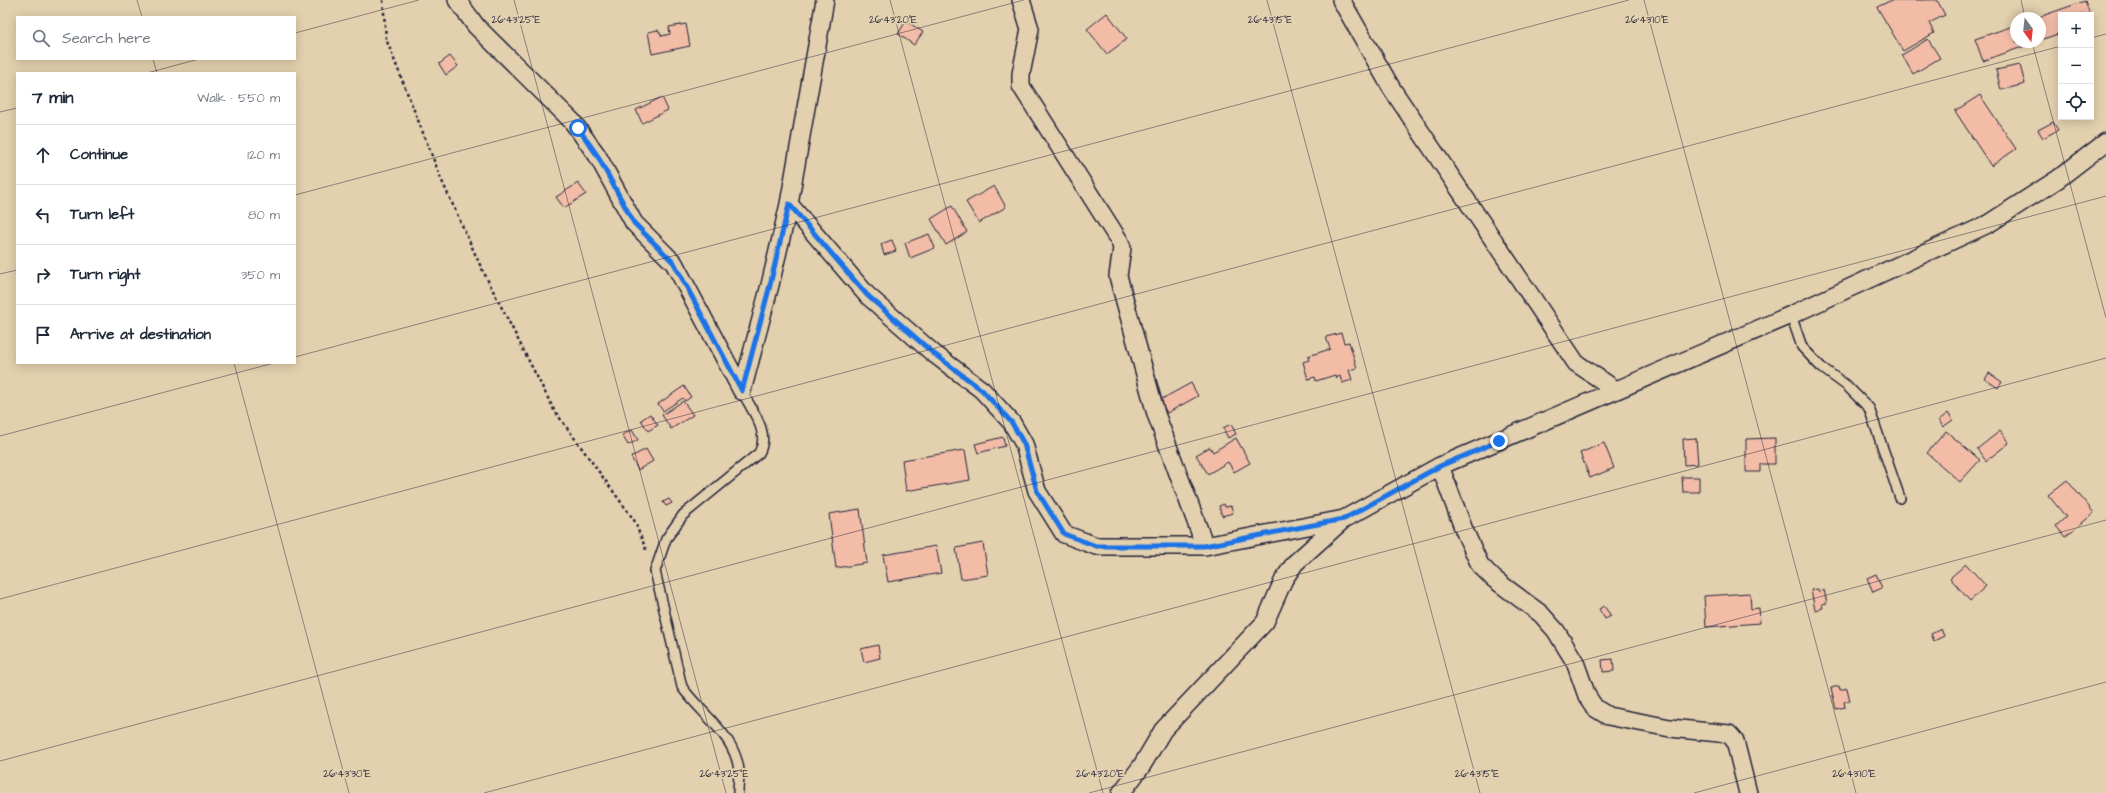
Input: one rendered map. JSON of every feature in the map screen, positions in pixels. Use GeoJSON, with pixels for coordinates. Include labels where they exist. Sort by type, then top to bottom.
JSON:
{"type":"FeatureCollection","features":[{"type":"Feature","properties":{"kind":"street"},"geometry":{"type":"LineString","coordinates":[[457,0],[476,26],[572,121],[584,136],[634,223],[674,263],[742,391]]}},
{"type":"Feature","properties":{"kind":"street"},"geometry":{"type":"LineString","coordinates":[[742,391],[770,285],[789,204],[825,0]]}},
{"type":"Feature","properties":{"kind":"street"},"geometry":{"type":"LineString","coordinates":[[1021,0],[1030,29],[1021,74],[1021,86],[1120,242],[1122,248],[1118,276],[1156,414],[1204,546]]}},
{"type":"Feature","properties":{"kind":"street"},"geometry":{"type":"LineString","coordinates":[[1341,0],[1392,89],[1576,363],[1616,390]]}},
{"type":"Feature","properties":{"kind":"street"},"geometry":{"type":"LineString","coordinates":[[1121,793],[1141,767],[1163,730],[1265,622],[1284,579],[1295,563],[1344,519],[1440,466],[1791,315],[1988,224],[2058,179],[2106,142]]}},
{"type":"Feature","properties":{"kind":"street"},"geometry":{"type":"LineString","coordinates":[[789,204],[867,295],[933,353],[982,390],[1012,423],[1024,444],[1037,491],[1064,534],[1096,546],[1204,546],[1344,519]]}},
{"type":"Feature","properties":{"kind":"street"},"geometry":{"type":"LineString","coordinates":[[1440,466],[1464,530],[1480,565],[1494,579],[1541,614],[1556,630],[1575,662],[1587,696],[1594,708],[1608,716],[1670,728],[1728,734],[1735,741],[1748,793]]}},
{"type":"Feature","properties":{"kind":"lane"},"geometry":{"type":"LineString","coordinates":[[1791,315],[1802,347],[1821,366],[1847,386],[1869,408],[1900,498]]}},
{"type":"Feature","properties":{"kind":"lane"},"geometry":{"type":"LineString","coordinates":[[738,793],[739,770],[732,747],[717,726],[692,702],[682,687],[655,571],[666,539],[683,515],[759,453],[763,446],[764,433],[742,391]]}},
{"type":"Feature","properties":{"kind":"path"},"geometry":{"type":"LineString","coordinates":[[383,0],[386,39],[442,181],[481,267],[554,410],[634,520],[655,571]]}},
{"type":"Feature","properties":{"kind":"building"},"geometry":{"type":"Polygon","coordinates":[[[1892,0],[1937,0],[1945,15],[1929,23],[1934,33],[1903,51],[1877,7],[1892,0]]]}},
{"type":"Feature","properties":{"kind":"building"},"geometry":{"type":"Polygon","coordinates":[[[2085,1],[2089,12],[2058,12],[2058,34],[2046,38],[2046,15],[2085,1]]]}},
{"type":"Feature","properties":{"kind":"building"},"geometry":{"type":"Polygon","coordinates":[[[1107,13],[1127,39],[1107,54],[1087,29],[1107,13]]]}},
{"type":"Feature","properties":{"kind":"building"},"geometry":{"type":"Polygon","coordinates":[[[906,21],[923,32],[914,45],[898,34],[906,21]]]}},
{"type":"Feature","properties":{"kind":"building"},"geometry":{"type":"Polygon","coordinates":[[[686,24],[690,46],[652,54],[648,32],[658,30],[662,36],[670,34],[669,27],[686,24]]]}},
{"type":"Feature","properties":{"kind":"building"},"geometry":{"type":"Polygon","coordinates":[[[2010,27],[2010,48],[2019,48],[1983,61],[1975,39],[2010,27]]]}},
{"type":"Feature","properties":{"kind":"building"},"geometry":{"type":"Polygon","coordinates":[[[1928,39],[1940,58],[1913,74],[1902,55],[1928,39]]]}},
{"type":"Feature","properties":{"kind":"building"},"geometry":{"type":"Polygon","coordinates":[[[450,56],[458,66],[446,75],[439,64],[450,56]]]}},
{"type":"Feature","properties":{"kind":"building"},"geometry":{"type":"Polygon","coordinates":[[[2020,65],[2025,84],[2001,90],[1996,70],[2020,65]]]}},
{"type":"Feature","properties":{"kind":"building"},"geometry":{"type":"Polygon","coordinates":[[[1980,95],[2016,149],[1991,166],[1955,111],[1980,95]]]}},
{"type":"Feature","properties":{"kind":"building"},"geometry":{"type":"Polygon","coordinates":[[[662,97],[668,110],[642,123],[636,110],[662,97]]]}},
{"type":"Feature","properties":{"kind":"building"},"geometry":{"type":"Polygon","coordinates":[[[2053,122],[2058,130],[2043,138],[2038,130],[2053,122]]]}},
{"type":"Feature","properties":{"kind":"building"},"geometry":{"type":"Polygon","coordinates":[[[578,183],[586,194],[564,208],[556,197],[578,183]]]}},
{"type":"Feature","properties":{"kind":"building"},"geometry":{"type":"Polygon","coordinates":[[[994,186],[1006,207],[979,223],[966,202],[994,186]]]}},
{"type":"Feature","properties":{"kind":"building"},"geometry":{"type":"Polygon","coordinates":[[[952,206],[967,232],[946,245],[931,219],[952,206]]]}},
{"type":"Feature","properties":{"kind":"building"},"geometry":{"type":"Polygon","coordinates":[[[929,234],[935,248],[910,258],[905,243],[929,234]]]}},
{"type":"Feature","properties":{"kind":"building"},"geometry":{"type":"Polygon","coordinates":[[[892,240],[896,251],[884,255],[881,244],[892,240]]]}},
{"type":"Feature","properties":{"kind":"building"},"geometry":{"type":"Polygon","coordinates":[[[1341,333],[1344,343],[1349,342],[1357,368],[1349,370],[1352,380],[1342,383],[1340,376],[1336,378],[1335,375],[1316,381],[1315,377],[1308,379],[1303,362],[1309,360],[1308,356],[1330,349],[1326,337],[1341,333]]]}},
{"type":"Feature","properties":{"kind":"building"},"geometry":{"type":"Polygon","coordinates":[[[1989,373],[2002,382],[1998,388],[1985,379],[1989,373]]]}},
{"type":"Feature","properties":{"kind":"building"},"geometry":{"type":"Polygon","coordinates":[[[1191,383],[1198,396],[1167,413],[1160,400],[1191,383]]]}},
{"type":"Feature","properties":{"kind":"building"},"geometry":{"type":"Polygon","coordinates":[[[684,386],[691,397],[685,401],[683,398],[663,411],[658,404],[684,386]]]}},
{"type":"Feature","properties":{"kind":"building"},"geometry":{"type":"Polygon","coordinates":[[[683,401],[693,415],[671,429],[662,415],[683,401]]]}},
{"type":"Feature","properties":{"kind":"building"},"geometry":{"type":"Polygon","coordinates":[[[1948,413],[1953,420],[1943,427],[1939,420],[1948,413]]]}},
{"type":"Feature","properties":{"kind":"building"},"geometry":{"type":"Polygon","coordinates":[[[650,414],[658,425],[648,431],[641,420],[650,414]]]}},
{"type":"Feature","properties":{"kind":"building"},"geometry":{"type":"Polygon","coordinates":[[[1231,424],[1236,434],[1228,438],[1223,428],[1231,424]]]}},
{"type":"Feature","properties":{"kind":"building"},"geometry":{"type":"Polygon","coordinates":[[[632,430],[638,440],[628,445],[622,435],[632,430]]]}},
{"type":"Feature","properties":{"kind":"building"},"geometry":{"type":"Polygon","coordinates":[[[1946,431],[1980,460],[1960,482],[1927,453],[1946,431]]]}},
{"type":"Feature","properties":{"kind":"building"},"geometry":{"type":"Polygon","coordinates":[[[2000,431],[2009,443],[1986,461],[1977,449],[2000,431]]]}},
{"type":"Feature","properties":{"kind":"building"},"geometry":{"type":"Polygon","coordinates":[[[1003,437],[1005,446],[978,453],[975,444],[1003,437]]]}},
{"type":"Feature","properties":{"kind":"building"},"geometry":{"type":"Polygon","coordinates":[[[1236,438],[1250,463],[1234,472],[1228,462],[1208,474],[1196,455],[1210,447],[1213,452],[1236,438]]]}},
{"type":"Feature","properties":{"kind":"building"},"geometry":{"type":"Polygon","coordinates":[[[1696,438],[1698,464],[1684,465],[1683,439],[1696,438]]]}},
{"type":"Feature","properties":{"kind":"building"},"geometry":{"type":"Polygon","coordinates":[[[1775,438],[1775,464],[1760,464],[1760,472],[1746,472],[1746,439],[1775,438]]]}},
{"type":"Feature","properties":{"kind":"building"},"geometry":{"type":"Polygon","coordinates":[[[1604,443],[1614,468],[1590,478],[1580,453],[1604,443]]]}},
{"type":"Feature","properties":{"kind":"building"},"geometry":{"type":"Polygon","coordinates":[[[646,449],[653,461],[638,470],[631,457],[646,449]]]}},
{"type":"Feature","properties":{"kind":"building"},"geometry":{"type":"Polygon","coordinates":[[[965,450],[970,480],[906,491],[902,460],[965,450]]]}},
{"type":"Feature","properties":{"kind":"building"},"geometry":{"type":"Polygon","coordinates":[[[1682,477],[1699,477],[1699,492],[1683,492],[1682,477]]]}},
{"type":"Feature","properties":{"kind":"building"},"geometry":{"type":"Polygon","coordinates":[[[2067,480],[2094,513],[2065,537],[2056,526],[2066,517],[2048,495],[2067,480]]]}},
{"type":"Feature","properties":{"kind":"building"},"geometry":{"type":"Polygon","coordinates":[[[669,499],[672,503],[666,506],[663,502],[669,499]]]}},
{"type":"Feature","properties":{"kind":"building"},"geometry":{"type":"Polygon","coordinates":[[[1224,504],[1225,507],[1231,506],[1233,513],[1222,516],[1219,506],[1224,504]]]}},
{"type":"Feature","properties":{"kind":"building"},"geometry":{"type":"Polygon","coordinates":[[[860,509],[867,563],[836,568],[829,514],[860,509]]]}},
{"type":"Feature","properties":{"kind":"building"},"geometry":{"type":"Polygon","coordinates":[[[983,543],[988,575],[961,579],[956,548],[983,543]]]}},
{"type":"Feature","properties":{"kind":"building"},"geometry":{"type":"Polygon","coordinates":[[[936,546],[941,573],[888,582],[883,555],[936,546]]]}},
{"type":"Feature","properties":{"kind":"building"},"geometry":{"type":"Polygon","coordinates":[[[1966,564],[1986,586],[1970,601],[1950,578],[1966,564]]]}},
{"type":"Feature","properties":{"kind":"building"},"geometry":{"type":"Polygon","coordinates":[[[1876,574],[1882,588],[1873,592],[1867,578],[1876,574]]]}},
{"type":"Feature","properties":{"kind":"building"},"geometry":{"type":"Polygon","coordinates":[[[1818,589],[1819,592],[1824,590],[1827,603],[1822,604],[1823,608],[1815,610],[1811,590],[1818,589]]]}},
{"type":"Feature","properties":{"kind":"building"},"geometry":{"type":"Polygon","coordinates":[[[1750,593],[1751,609],[1759,608],[1760,623],[1706,627],[1704,596],[1750,593]]]}},
{"type":"Feature","properties":{"kind":"building"},"geometry":{"type":"Polygon","coordinates":[[[1604,606],[1611,616],[1605,619],[1599,609],[1604,606]]]}},
{"type":"Feature","properties":{"kind":"building"},"geometry":{"type":"Polygon","coordinates":[[[1941,629],[1944,636],[1934,641],[1931,634],[1941,629]]]}},
{"type":"Feature","properties":{"kind":"building"},"geometry":{"type":"Polygon","coordinates":[[[878,645],[880,658],[864,662],[861,649],[878,645]]]}},
{"type":"Feature","properties":{"kind":"building"},"geometry":{"type":"Polygon","coordinates":[[[1613,659],[1614,671],[1603,672],[1602,660],[1613,659]]]}},
{"type":"Feature","properties":{"kind":"building"},"geometry":{"type":"Polygon","coordinates":[[[1839,686],[1840,690],[1847,688],[1850,701],[1844,702],[1845,707],[1836,709],[1831,688],[1839,686]]]}},
{"type":"Feature","properties":{"kind":"route"},"geometry":{"type":"LineString","coordinates":[[578,128],[597,155],[634,223],[668,255],[674,263],[742,391],[770,285],[789,204],[867,295],[933,353],[982,390],[1012,423],[1024,444],[1037,491],[1064,534],[1096,546],[1204,546],[1344,519],[1440,466],[1499,441]]}}]}
